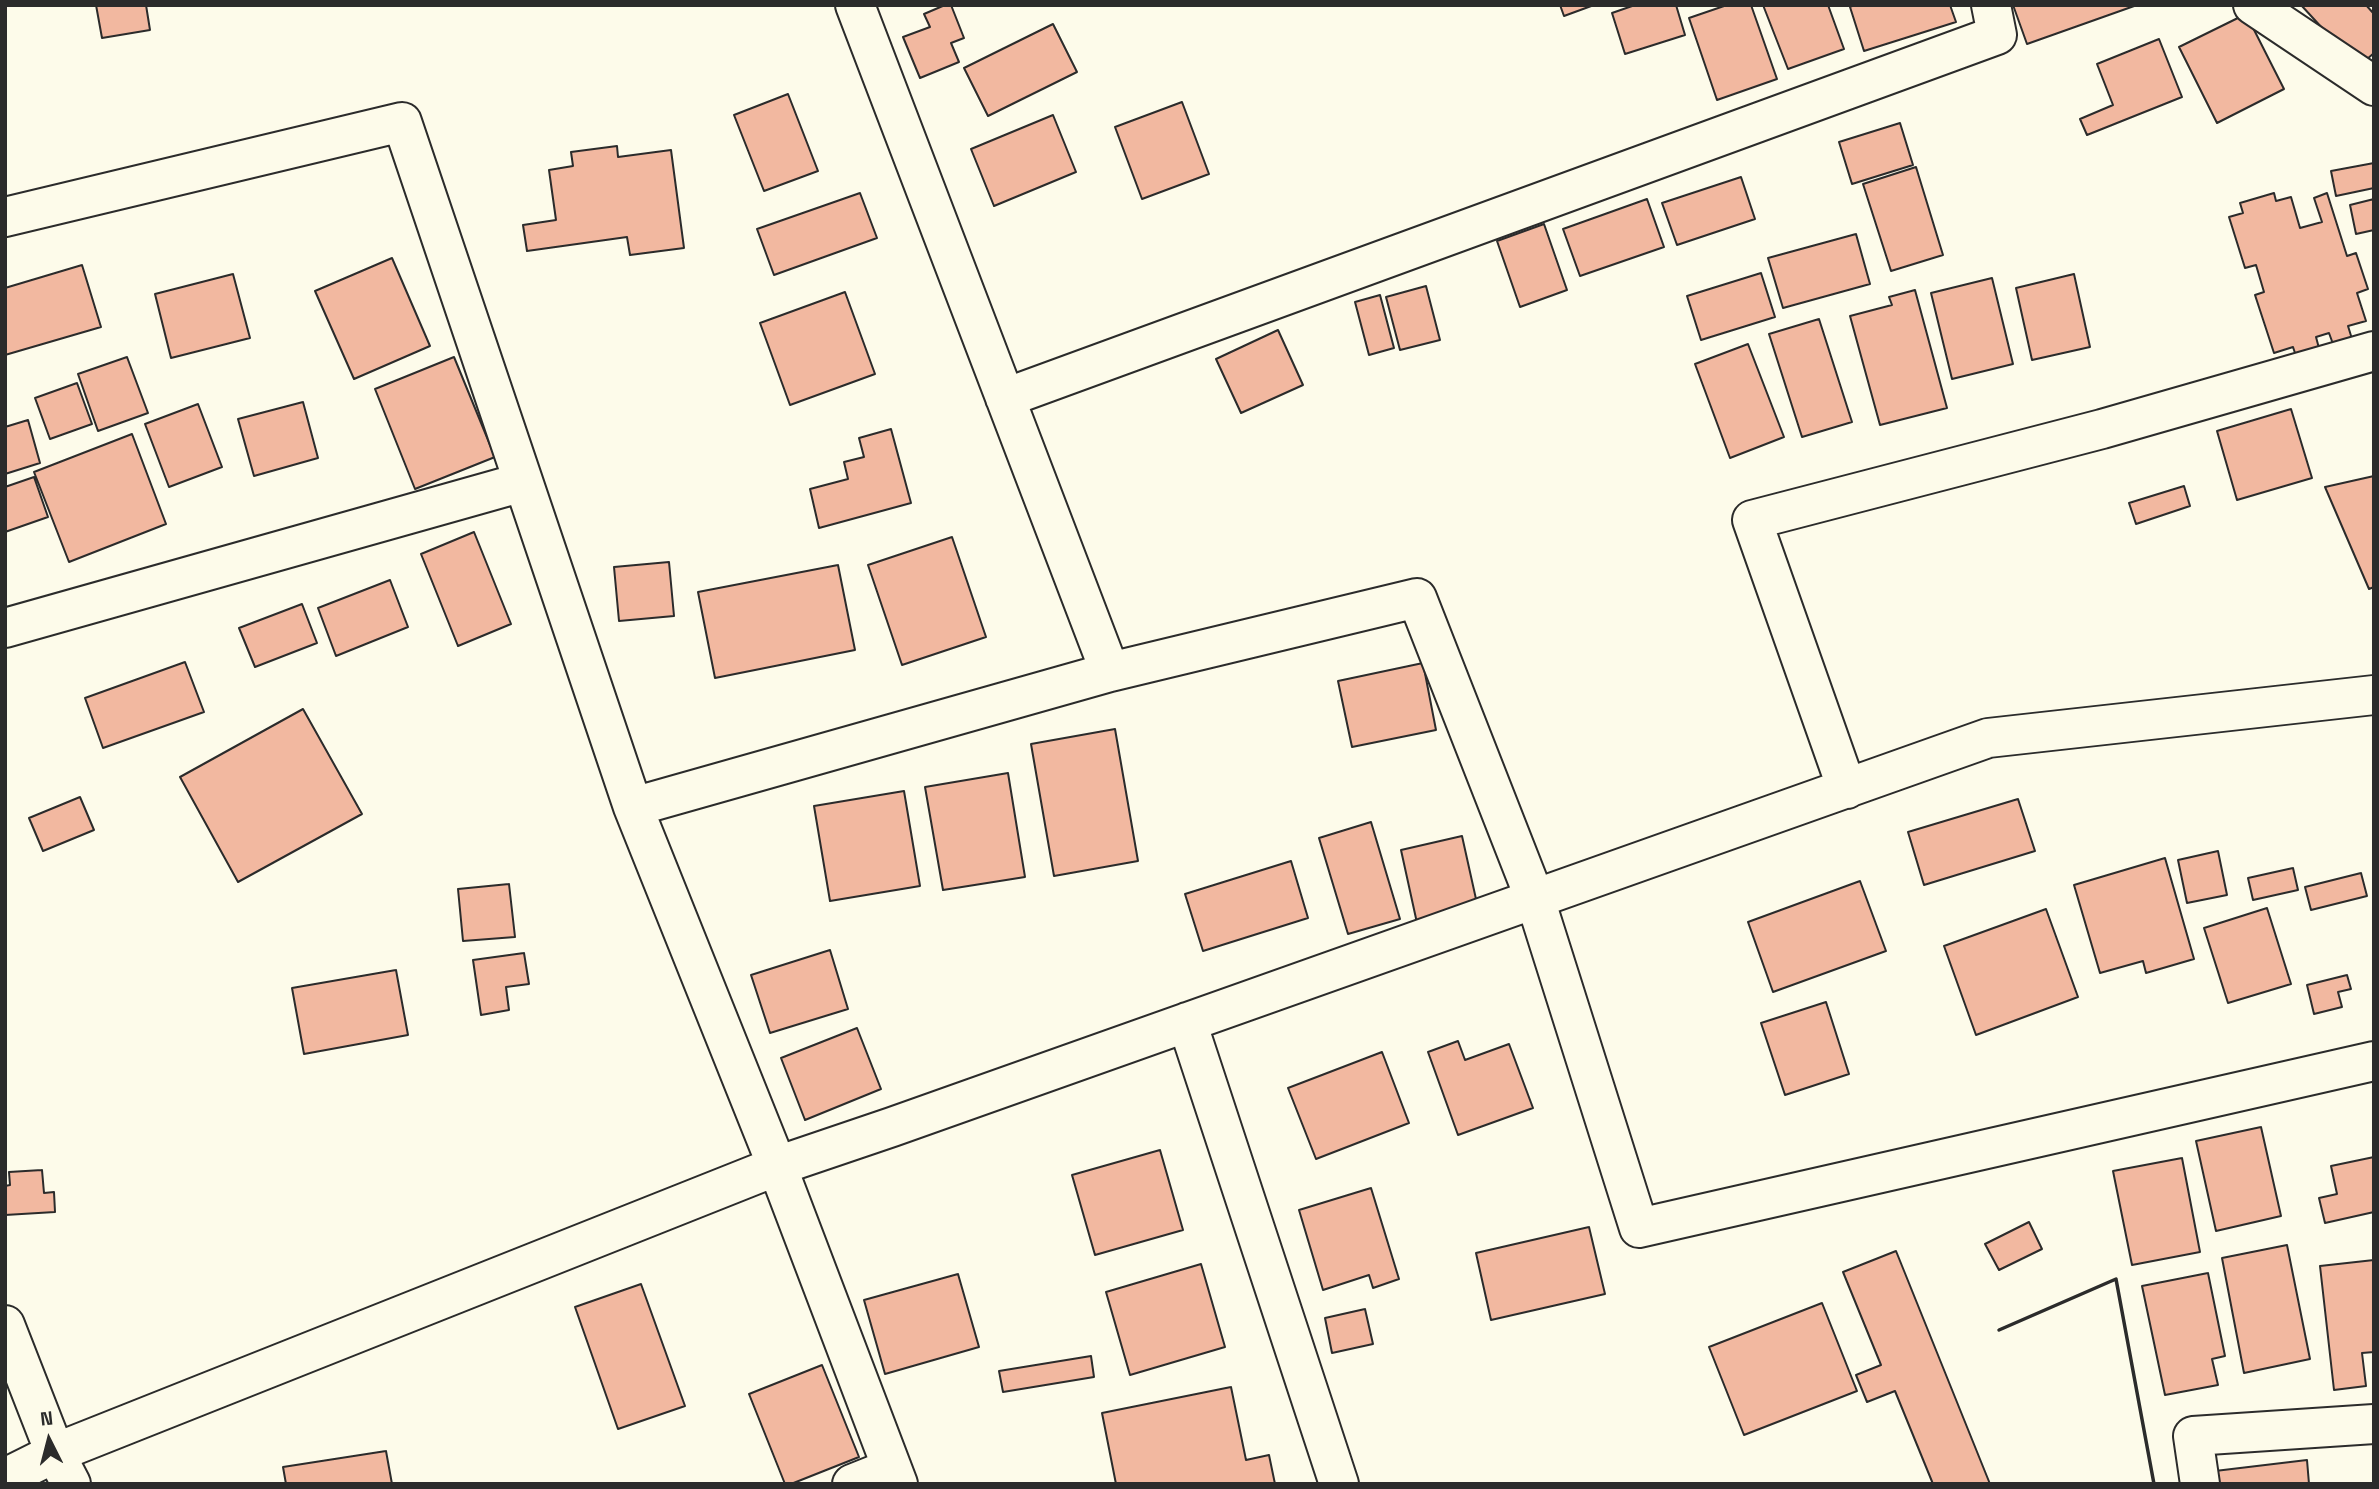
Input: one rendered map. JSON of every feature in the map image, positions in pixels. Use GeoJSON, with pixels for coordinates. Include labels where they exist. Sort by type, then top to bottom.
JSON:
{"type":"FeatureCollection","features":[{"type":"Feature","properties":{"kind":"street"},"geometry":{"type":"LineString","coordinates":[[855,5],[1110,672]]}},
{"type":"Feature","properties":{"kind":"street"},"geometry":{"type":"LineString","coordinates":[[1005,398],[1997,35],[1991,5]]}},
{"type":"Feature","properties":{"kind":"street"},"geometry":{"type":"LineString","coordinates":[[2253,5],[2374,86]]}},
{"type":"Feature","properties":{"kind":"street"},"geometry":{"type":"LineString","coordinates":[[5,217],[402,122],[633,807],[776,1166],[895,1476],[852,1484]]}},
{"type":"Feature","properties":{"kind":"street"},"geometry":{"type":"LineString","coordinates":[[1847,789],[1752,520],[2102,429],[2374,351]]}},
{"type":"Feature","properties":{"kind":"street"},"geometry":{"type":"LineString","coordinates":[[5,628],[523,482]]}},
{"type":"Feature","properties":{"kind":"street"},"geometry":{"type":"LineString","coordinates":[[633,807],[1110,672],[1417,598],[1535,900],[1639,1228],[2374,1061]]}},
{"type":"Feature","properties":{"kind":"street"},"geometry":{"type":"LineString","coordinates":[[5,1478],[63,1468],[776,1166],[1988,738],[2374,695]]}},
{"type":"Feature","properties":{"kind":"street"},"geometry":{"type":"LineString","coordinates":[[1187,1022],[1339,1484]]}},
{"type":"Feature","properties":{"kind":"street"},"geometry":{"type":"LineString","coordinates":[[5,1325],[63,1468]]}},
{"type":"Feature","properties":{"kind":"street"},"geometry":{"type":"LineString","coordinates":[[2200,1484],[2193,1436],[2374,1424]]}},
{"type":"Feature","properties":{"kind":"building"},"geometry":{"type":"Polygon","coordinates":[[[96,5],[146,5],[150,30],[102,38],[96,5]]]}},
{"type":"Feature","properties":{"kind":"building"},"geometry":{"type":"Polygon","coordinates":[[[951,5],[964,38],[951,43],[959,62],[920,78],[903,37],[930,27],[924,14],[951,5]]]}},
{"type":"Feature","properties":{"kind":"building"},"geometry":{"type":"Polygon","coordinates":[[[1560,5],[1594,5],[1564,16],[1560,5]]]}},
{"type":"Feature","properties":{"kind":"building"},"geometry":{"type":"Polygon","coordinates":[[[1635,5],[1676,5],[1685,35],[1625,54],[1612,13],[1635,5]]]}},
{"type":"Feature","properties":{"kind":"building"},"geometry":{"type":"Polygon","coordinates":[[[1727,5],[1751,5],[1777,79],[1717,100],[1689,18],[1727,5]]]}},
{"type":"Feature","properties":{"kind":"building"},"geometry":{"type":"Polygon","coordinates":[[[1763,5],[1828,5],[1844,49],[1788,69],[1763,5]]]}},
{"type":"Feature","properties":{"kind":"building"},"geometry":{"type":"Polygon","coordinates":[[[1950,5],[1956,22],[1864,51],[1850,7],[1950,5]]]}},
{"type":"Feature","properties":{"kind":"building"},"geometry":{"type":"Polygon","coordinates":[[[2013,5],[2137,5],[2027,44],[2013,5]]]}},
{"type":"Feature","properties":{"kind":"building"},"geometry":{"type":"Polygon","coordinates":[[[2301,5],[2366,5],[2374,14],[2374,53],[2358,67],[2301,5]]]}},
{"type":"Feature","properties":{"kind":"building"},"geometry":{"type":"Polygon","coordinates":[[[2246,14],[2284,89],[2217,123],[2179,47],[2246,14]]]}},
{"type":"Feature","properties":{"kind":"building"},"geometry":{"type":"Polygon","coordinates":[[[1053,24],[1077,72],[988,116],[964,68],[1053,24]]]}},
{"type":"Feature","properties":{"kind":"building"},"geometry":{"type":"Polygon","coordinates":[[[2159,39],[2182,97],[2087,135],[2080,119],[2113,105],[2097,64],[2159,39]]]}},
{"type":"Feature","properties":{"kind":"building"},"geometry":{"type":"Polygon","coordinates":[[[788,94],[818,171],[764,191],[734,115],[788,94]]]}},
{"type":"Feature","properties":{"kind":"building"},"geometry":{"type":"Polygon","coordinates":[[[1182,102],[1209,174],[1142,199],[1115,127],[1182,102]]]}},
{"type":"Feature","properties":{"kind":"building"},"geometry":{"type":"Polygon","coordinates":[[[1053,115],[1076,172],[994,206],[971,149],[1053,115]]]}},
{"type":"Feature","properties":{"kind":"building"},"geometry":{"type":"Polygon","coordinates":[[[1900,123],[1913,165],[1852,184],[1839,142],[1900,123]]]}},
{"type":"Feature","properties":{"kind":"building"},"geometry":{"type":"Polygon","coordinates":[[[617,146],[618,157],[671,150],[684,248],[630,255],[627,237],[527,251],[523,225],[556,220],[549,170],[573,166],[571,152],[617,146]]]}},
{"type":"Feature","properties":{"kind":"building"},"geometry":{"type":"Polygon","coordinates":[[[2374,163],[2374,188],[2336,196],[2331,171],[2374,163]]]}},
{"type":"Feature","properties":{"kind":"building"},"geometry":{"type":"Polygon","coordinates":[[[1916,167],[1943,255],[1891,271],[1863,184],[1916,167]]]}},
{"type":"Feature","properties":{"kind":"building"},"geometry":{"type":"Polygon","coordinates":[[[1741,177],[1755,219],[1677,245],[1662,203],[1741,177]]]}},
{"type":"Feature","properties":{"kind":"building"},"geometry":{"type":"Polygon","coordinates":[[[860,193],[877,238],[774,275],[757,229],[860,193]]]}},
{"type":"Feature","properties":{"kind":"building"},"geometry":{"type":"Polygon","coordinates":[[[2274,193],[2276,201],[2291,197],[2300,228],[2322,222],[2314,198],[2327,193],[2347,256],[2356,253],[2368,289],[2357,293],[2366,321],[2348,326],[2352,339],[2333,344],[2329,333],[2316,337],[2320,352],[2297,359],[2293,347],[2274,353],[2255,295],[2264,292],[2256,265],[2245,268],[2229,217],[2243,213],[2240,203],[2274,193]]]}},
{"type":"Feature","properties":{"kind":"building"},"geometry":{"type":"Polygon","coordinates":[[[1647,199],[1664,247],[1580,276],[1563,229],[1647,199]]]}},
{"type":"Feature","properties":{"kind":"building"},"geometry":{"type":"Polygon","coordinates":[[[2374,199],[2374,230],[2356,234],[2350,205],[2374,199]]]}},
{"type":"Feature","properties":{"kind":"building"},"geometry":{"type":"Polygon","coordinates":[[[1544,224],[1567,290],[1520,307],[1497,241],[1544,224]]]}},
{"type":"Feature","properties":{"kind":"building"},"geometry":{"type":"Polygon","coordinates":[[[1856,234],[1870,284],[1783,308],[1768,258],[1856,234]]]}},
{"type":"Feature","properties":{"kind":"building"},"geometry":{"type":"Polygon","coordinates":[[[392,258],[430,346],[354,379],[315,291],[392,258]]]}},
{"type":"Feature","properties":{"kind":"building"},"geometry":{"type":"Polygon","coordinates":[[[82,265],[101,327],[5,355],[5,288],[82,265]]]}},
{"type":"Feature","properties":{"kind":"building"},"geometry":{"type":"Polygon","coordinates":[[[1761,273],[1775,317],[1701,340],[1687,296],[1761,273]]]}},
{"type":"Feature","properties":{"kind":"building"},"geometry":{"type":"Polygon","coordinates":[[[233,274],[250,338],[171,358],[155,294],[233,274]]]}},
{"type":"Feature","properties":{"kind":"building"},"geometry":{"type":"Polygon","coordinates":[[[2074,274],[2090,347],[2032,360],[2016,288],[2074,274]]]}},
{"type":"Feature","properties":{"kind":"building"},"geometry":{"type":"Polygon","coordinates":[[[1992,278],[2013,364],[1952,379],[1931,293],[1992,278]]]}},
{"type":"Feature","properties":{"kind":"building"},"geometry":{"type":"Polygon","coordinates":[[[1426,286],[1440,340],[1400,350],[1386,297],[1426,286]]]}},
{"type":"Feature","properties":{"kind":"building"},"geometry":{"type":"Polygon","coordinates":[[[1915,290],[1947,408],[1880,425],[1850,316],[1892,305],[1889,297],[1915,290]]]}},
{"type":"Feature","properties":{"kind":"building"},"geometry":{"type":"Polygon","coordinates":[[[845,292],[875,374],[790,405],[760,323],[845,292]]]}},
{"type":"Feature","properties":{"kind":"building"},"geometry":{"type":"Polygon","coordinates":[[[1380,295],[1394,348],[1369,355],[1355,302],[1380,295]]]}},
{"type":"Feature","properties":{"kind":"building"},"geometry":{"type":"Polygon","coordinates":[[[1819,319],[1852,422],[1802,437],[1769,334],[1819,319]]]}},
{"type":"Feature","properties":{"kind":"building"},"geometry":{"type":"Polygon","coordinates":[[[1278,330],[1303,385],[1241,413],[1216,359],[1278,330]]]}},
{"type":"Feature","properties":{"kind":"building"},"geometry":{"type":"Polygon","coordinates":[[[1748,344],[1784,437],[1730,458],[1695,364],[1748,344]]]}},
{"type":"Feature","properties":{"kind":"building"},"geometry":{"type":"Polygon","coordinates":[[[127,357],[148,413],[98,431],[78,374],[127,357]]]}},
{"type":"Feature","properties":{"kind":"building"},"geometry":{"type":"Polygon","coordinates":[[[454,357],[495,457],[415,489],[375,389],[454,357]]]}},
{"type":"Feature","properties":{"kind":"building"},"geometry":{"type":"Polygon","coordinates":[[[77,383],[92,424],[50,439],[35,398],[77,383]]]}},
{"type":"Feature","properties":{"kind":"building"},"geometry":{"type":"Polygon","coordinates":[[[303,402],[318,458],[254,476],[238,419],[303,402]]]}},
{"type":"Feature","properties":{"kind":"building"},"geometry":{"type":"Polygon","coordinates":[[[198,404],[222,467],[169,487],[145,424],[198,404]]]}},
{"type":"Feature","properties":{"kind":"building"},"geometry":{"type":"Polygon","coordinates":[[[2291,409],[2312,478],[2237,500],[2217,431],[2291,409]]]}},
{"type":"Feature","properties":{"kind":"building"},"geometry":{"type":"Polygon","coordinates":[[[28,420],[40,463],[5,474],[5,427],[28,420]]]}},
{"type":"Feature","properties":{"kind":"building"},"geometry":{"type":"Polygon","coordinates":[[[891,429],[911,503],[819,528],[810,489],[848,479],[844,462],[864,457],[859,438],[891,429]]]}},
{"type":"Feature","properties":{"kind":"building"},"geometry":{"type":"Polygon","coordinates":[[[132,434],[166,524],[69,562],[34,472],[132,434]]]}},
{"type":"Feature","properties":{"kind":"building"},"geometry":{"type":"Polygon","coordinates":[[[2374,476],[2374,587],[2369,589],[2325,487],[2374,476]]]}},
{"type":"Feature","properties":{"kind":"building"},"geometry":{"type":"Polygon","coordinates":[[[34,477],[48,517],[5,532],[5,487],[34,477]]]}},
{"type":"Feature","properties":{"kind":"building"},"geometry":{"type":"Polygon","coordinates":[[[2184,486],[2190,506],[2136,524],[2129,503],[2184,486]]]}},
{"type":"Feature","properties":{"kind":"building"},"geometry":{"type":"Polygon","coordinates":[[[474,532],[511,624],[458,646],[421,554],[474,532]]]}},
{"type":"Feature","properties":{"kind":"building"},"geometry":{"type":"Polygon","coordinates":[[[952,537],[986,637],[902,665],[868,565],[952,537]]]}},
{"type":"Feature","properties":{"kind":"building"},"geometry":{"type":"Polygon","coordinates":[[[669,562],[674,616],[619,621],[614,567],[669,562]]]}},
{"type":"Feature","properties":{"kind":"building"},"geometry":{"type":"Polygon","coordinates":[[[838,565],[855,650],[715,678],[698,592],[838,565]]]}},
{"type":"Feature","properties":{"kind":"building"},"geometry":{"type":"Polygon","coordinates":[[[390,580],[408,627],[336,656],[318,608],[390,580]]]}},
{"type":"Feature","properties":{"kind":"building"},"geometry":{"type":"Polygon","coordinates":[[[302,604],[317,643],[255,667],[239,628],[302,604]]]}},
{"type":"Feature","properties":{"kind":"building"},"geometry":{"type":"Polygon","coordinates":[[[185,662],[204,712],[103,748],[85,698],[185,662]]]}},
{"type":"Feature","properties":{"kind":"building"},"geometry":{"type":"Polygon","coordinates":[[[1423,663],[1436,730],[1352,747],[1338,681],[1423,663]]]}},
{"type":"Feature","properties":{"kind":"building"},"geometry":{"type":"Polygon","coordinates":[[[303,709],[362,814],[238,882],[180,777],[303,709]]]}},
{"type":"Feature","properties":{"kind":"building"},"geometry":{"type":"Polygon","coordinates":[[[1115,729],[1138,861],[1054,876],[1031,744],[1115,729]]]}},
{"type":"Feature","properties":{"kind":"building"},"geometry":{"type":"Polygon","coordinates":[[[1008,773],[1025,877],[943,890],[925,787],[1008,773]]]}},
{"type":"Feature","properties":{"kind":"building"},"geometry":{"type":"Polygon","coordinates":[[[904,791],[920,886],[830,901],[814,806],[904,791]]]}},
{"type":"Feature","properties":{"kind":"building"},"geometry":{"type":"Polygon","coordinates":[[[80,797],[94,830],[43,851],[29,818],[80,797]]]}},
{"type":"Feature","properties":{"kind":"building"},"geometry":{"type":"Polygon","coordinates":[[[2018,799],[2035,851],[1924,885],[1908,832],[2018,799]]]}},
{"type":"Feature","properties":{"kind":"building"},"geometry":{"type":"Polygon","coordinates":[[[1371,822],[1400,919],[1348,934],[1319,838],[1371,822]]]}},
{"type":"Feature","properties":{"kind":"building"},"geometry":{"type":"Polygon","coordinates":[[[1462,836],[1478,908],[1417,923],[1401,850],[1462,836]]]}},
{"type":"Feature","properties":{"kind":"building"},"geometry":{"type":"Polygon","coordinates":[[[2218,851],[2227,895],[2187,903],[2178,860],[2218,851]]]}},
{"type":"Feature","properties":{"kind":"building"},"geometry":{"type":"Polygon","coordinates":[[[2165,858],[2194,959],[2146,973],[2143,961],[2100,973],[2074,885],[2165,858]]]}},
{"type":"Feature","properties":{"kind":"building"},"geometry":{"type":"Polygon","coordinates":[[[1291,861],[1308,918],[1203,951],[1185,894],[1291,861]]]}},
{"type":"Feature","properties":{"kind":"building"},"geometry":{"type":"Polygon","coordinates":[[[2293,868],[2298,890],[2253,900],[2248,878],[2293,868]]]}},
{"type":"Feature","properties":{"kind":"building"},"geometry":{"type":"Polygon","coordinates":[[[2361,873],[2367,896],[2311,910],[2305,887],[2361,873]]]}},
{"type":"Feature","properties":{"kind":"building"},"geometry":{"type":"Polygon","coordinates":[[[1860,881],[1886,951],[1773,992],[1748,922],[1860,881]]]}},
{"type":"Feature","properties":{"kind":"building"},"geometry":{"type":"Polygon","coordinates":[[[509,884],[515,937],[463,941],[458,889],[509,884]]]}},
{"type":"Feature","properties":{"kind":"building"},"geometry":{"type":"Polygon","coordinates":[[[2267,908],[2291,984],[2228,1003],[2204,928],[2267,908]]]}},
{"type":"Feature","properties":{"kind":"building"},"geometry":{"type":"Polygon","coordinates":[[[2046,909],[2078,997],[1976,1035],[1944,946],[2046,909]]]}},
{"type":"Feature","properties":{"kind":"building"},"geometry":{"type":"Polygon","coordinates":[[[830,950],[848,1009],[770,1033],[751,975],[830,950]]]}},
{"type":"Feature","properties":{"kind":"building"},"geometry":{"type":"Polygon","coordinates":[[[524,953],[529,984],[506,987],[509,1010],[481,1015],[473,960],[524,953]]]}},
{"type":"Feature","properties":{"kind":"building"},"geometry":{"type":"Polygon","coordinates":[[[396,970],[408,1035],[304,1054],[292,988],[396,970]]]}},
{"type":"Feature","properties":{"kind":"building"},"geometry":{"type":"Polygon","coordinates":[[[2347,975],[2351,989],[2338,992],[2342,1007],[2314,1014],[2307,985],[2347,975]]]}},
{"type":"Feature","properties":{"kind":"building"},"geometry":{"type":"Polygon","coordinates":[[[1826,1002],[1849,1074],[1785,1095],[1761,1023],[1826,1002]]]}},
{"type":"Feature","properties":{"kind":"building"},"geometry":{"type":"Polygon","coordinates":[[[857,1028],[881,1089],[805,1120],[781,1058],[857,1028]]]}},
{"type":"Feature","properties":{"kind":"building"},"geometry":{"type":"Polygon","coordinates":[[[1458,1041],[1465,1060],[1509,1044],[1533,1108],[1458,1135],[1428,1052],[1458,1041]]]}},
{"type":"Feature","properties":{"kind":"building"},"geometry":{"type":"Polygon","coordinates":[[[1382,1052],[1409,1123],[1316,1159],[1288,1088],[1382,1052]]]}},
{"type":"Feature","properties":{"kind":"building"},"geometry":{"type":"Polygon","coordinates":[[[2261,1127],[2281,1216],[2216,1231],[2196,1141],[2261,1127]]]}},
{"type":"Feature","properties":{"kind":"building"},"geometry":{"type":"Polygon","coordinates":[[[1160,1150],[1183,1230],[1095,1255],[1072,1175],[1160,1150]]]}},
{"type":"Feature","properties":{"kind":"building"},"geometry":{"type":"Polygon","coordinates":[[[2374,1157],[2374,1212],[2325,1223],[2319,1198],[2337,1194],[2331,1166],[2374,1157]]]}},
{"type":"Feature","properties":{"kind":"building"},"geometry":{"type":"Polygon","coordinates":[[[2182,1158],[2200,1252],[2132,1265],[2113,1171],[2182,1158]]]}},
{"type":"Feature","properties":{"kind":"building"},"geometry":{"type":"Polygon","coordinates":[[[42,1170],[44,1193],[54,1192],[55,1212],[5,1215],[5,1186],[10,1185],[9,1172],[42,1170]]]}},
{"type":"Feature","properties":{"kind":"building"},"geometry":{"type":"Polygon","coordinates":[[[1371,1188],[1399,1279],[1373,1288],[1369,1275],[1323,1290],[1299,1210],[1371,1188]]]}},
{"type":"Feature","properties":{"kind":"building"},"geometry":{"type":"Polygon","coordinates":[[[2029,1222],[2042,1249],[1999,1270],[1985,1244],[2029,1222]]]}},
{"type":"Feature","properties":{"kind":"building"},"geometry":{"type":"Polygon","coordinates":[[[1589,1227],[1605,1294],[1491,1320],[1476,1253],[1589,1227]]]}},
{"type":"Feature","properties":{"kind":"building"},"geometry":{"type":"Polygon","coordinates":[[[2287,1245],[2310,1359],[2244,1373],[2222,1258],[2287,1245]]]}},
{"type":"Feature","properties":{"kind":"building"},"geometry":{"type":"Polygon","coordinates":[[[1896,1251],[1990,1484],[1933,1484],[1895,1391],[1867,1402],[1856,1375],[1881,1365],[1843,1272],[1896,1251]]]}},
{"type":"Feature","properties":{"kind":"building"},"geometry":{"type":"Polygon","coordinates":[[[2374,1260],[2374,1352],[2362,1353],[2366,1386],[2334,1390],[2320,1266],[2374,1260]]]}},
{"type":"Feature","properties":{"kind":"building"},"geometry":{"type":"Polygon","coordinates":[[[1201,1264],[1225,1347],[1130,1375],[1106,1292],[1201,1264]]]}},
{"type":"Feature","properties":{"kind":"building"},"geometry":{"type":"Polygon","coordinates":[[[2208,1273],[2225,1356],[2212,1359],[2218,1385],[2165,1395],[2142,1286],[2208,1273]]]}},
{"type":"Feature","properties":{"kind":"building"},"geometry":{"type":"Polygon","coordinates":[[[958,1274],[979,1347],[885,1374],[864,1300],[958,1274]]]}},
{"type":"Feature","properties":{"kind":"building"},"geometry":{"type":"Polygon","coordinates":[[[641,1284],[685,1406],[618,1429],[575,1307],[641,1284]]]}},
{"type":"Feature","properties":{"kind":"building"},"geometry":{"type":"Polygon","coordinates":[[[1822,1303],[1857,1391],[1744,1435],[1709,1347],[1822,1303]]]}},
{"type":"Feature","properties":{"kind":"building"},"geometry":{"type":"Polygon","coordinates":[[[1365,1309],[1373,1344],[1332,1353],[1325,1318],[1365,1309]]]}},
{"type":"Feature","properties":{"kind":"building"},"geometry":{"type":"Polygon","coordinates":[[[1091,1356],[1094,1377],[1003,1392],[999,1371],[1091,1356]]]}},
{"type":"Feature","properties":{"kind":"building"},"geometry":{"type":"Polygon","coordinates":[[[822,1365],[859,1457],[785,1484],[749,1394],[822,1365]]]}},
{"type":"Feature","properties":{"kind":"building"},"geometry":{"type":"Polygon","coordinates":[[[1231,1387],[1246,1460],[1269,1455],[1275,1484],[1116,1484],[1102,1413],[1231,1387]]]}},
{"type":"Feature","properties":{"kind":"building"},"geometry":{"type":"Polygon","coordinates":[[[386,1451],[392,1484],[286,1484],[283,1467],[386,1451]]]}},
{"type":"Feature","properties":{"kind":"building"},"geometry":{"type":"Polygon","coordinates":[[[2307,1460],[2309,1484],[2216,1484],[2215,1471],[2307,1460]]]}},
{"type":"Feature","properties":{"kind":"wall"},"geometry":{"type":"LineString","coordinates":[[1999,1330],[2116,1279],[2154,1484]]}}]}
